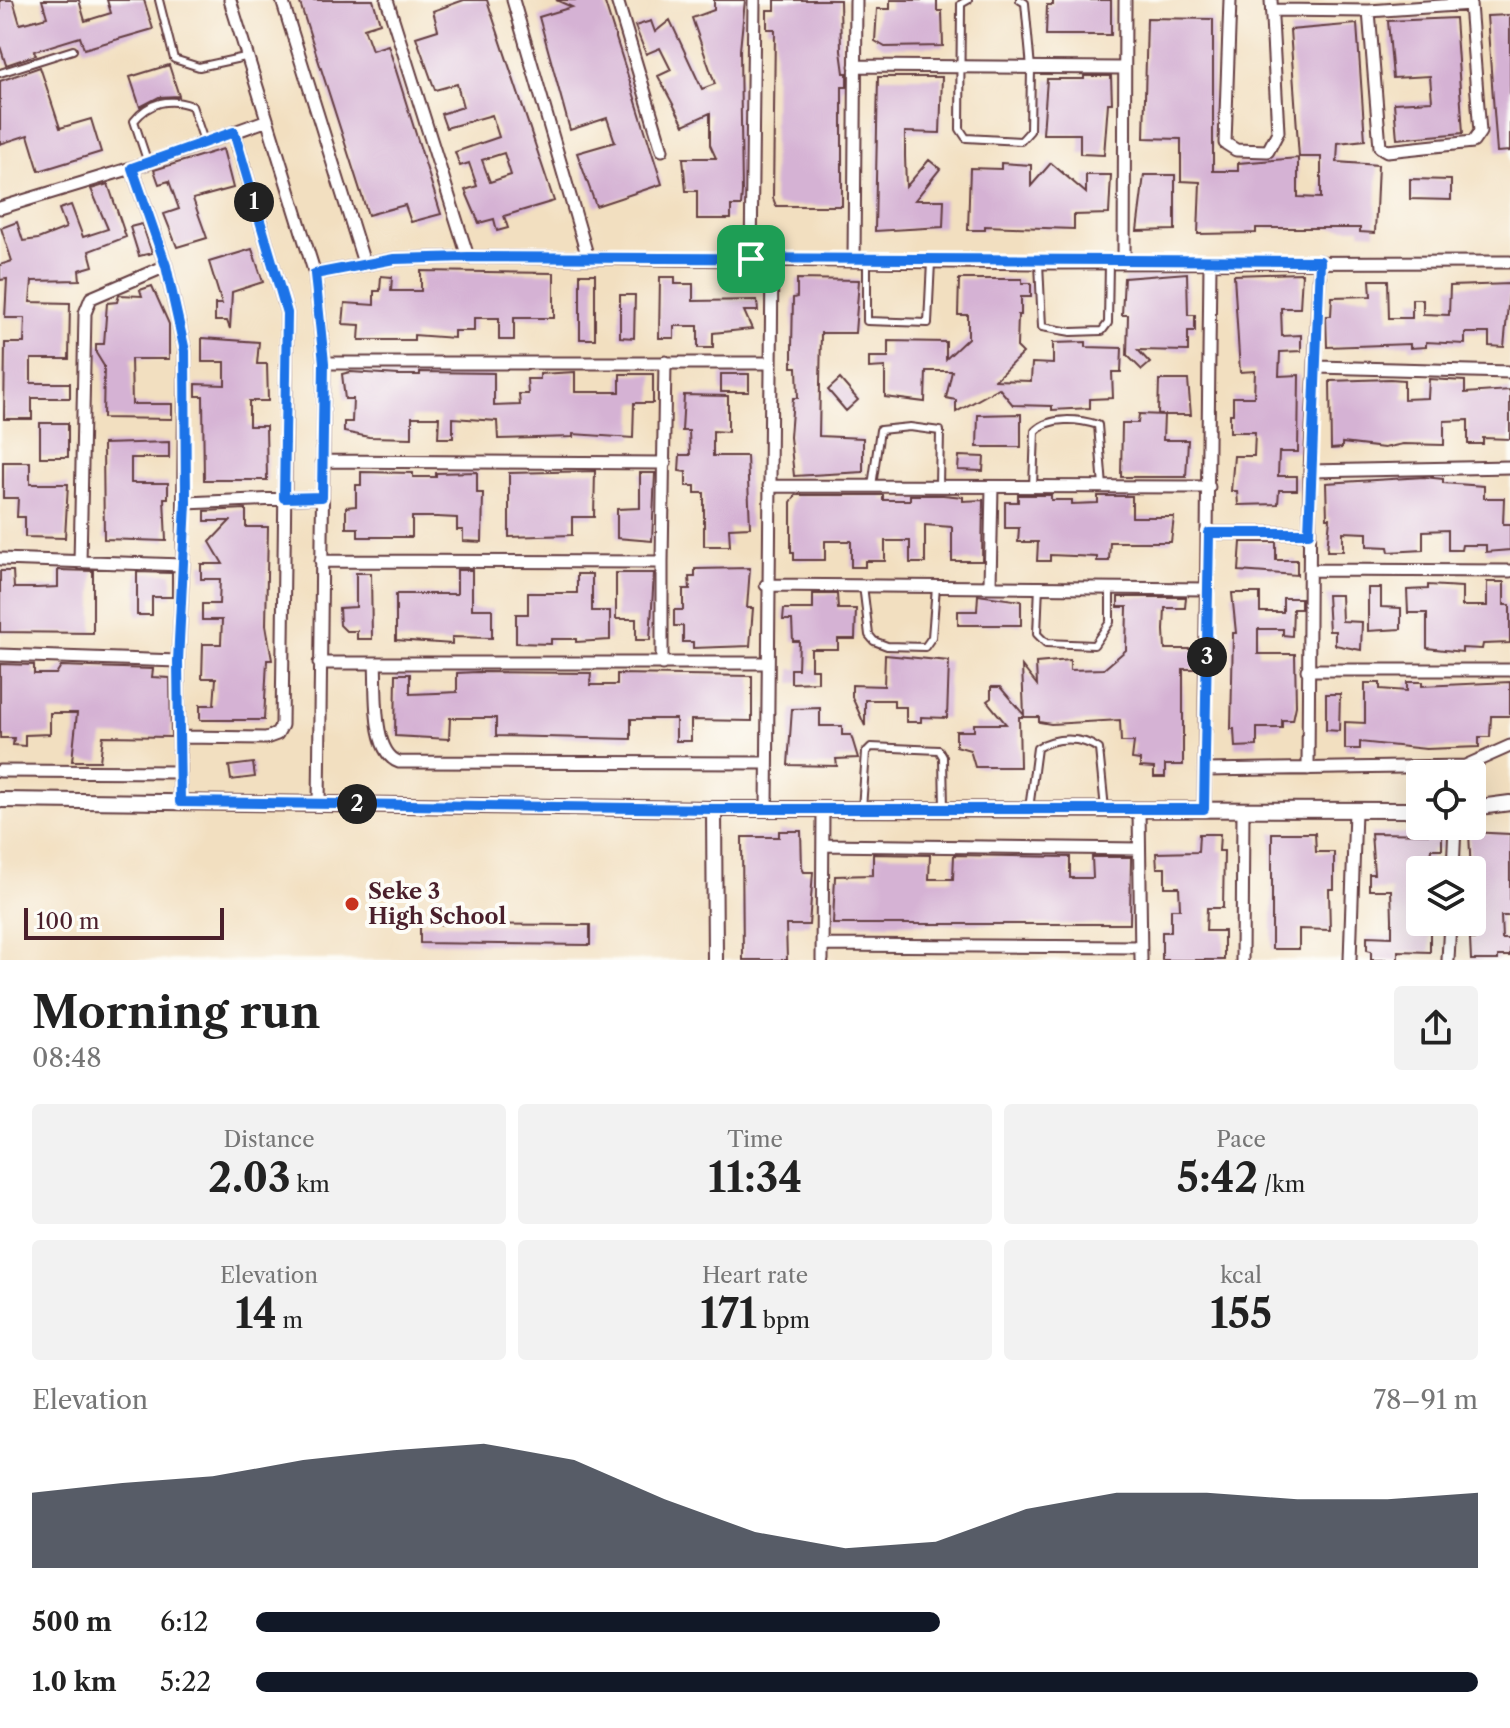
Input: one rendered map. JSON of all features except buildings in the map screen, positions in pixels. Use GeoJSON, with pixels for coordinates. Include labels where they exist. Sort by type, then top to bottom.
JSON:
{"type":"FeatureCollection","features":[{"type":"Feature","properties":{"kind":"street"},"geometry":{"type":"LineString","coordinates":[[230,0],[245,57],[315,274],[324,363],[319,804]]}},
{"type":"Feature","properties":{"kind":"street"},"geometry":{"type":"LineString","coordinates":[[282,0],[364,263]]}},
{"type":"Feature","properties":{"kind":"street"},"geometry":{"type":"LineString","coordinates":[[387,0],[468,257]]}},
{"type":"Feature","properties":{"kind":"street"},"geometry":{"type":"LineString","coordinates":[[514,0],[588,258]]}},
{"type":"Feature","properties":{"kind":"street"},"geometry":{"type":"LineString","coordinates":[[617,0],[662,150]]}},
{"type":"Feature","properties":{"kind":"street"},"geometry":{"type":"LineString","coordinates":[[751,259],[754,0]]}},
{"type":"Feature","properties":{"kind":"street"},"geometry":{"type":"LineString","coordinates":[[856,0],[861,260]]}},
{"type":"Feature","properties":{"kind":"street"},"geometry":{"type":"LineString","coordinates":[[1124,263],[1125,0]]}},
{"type":"Feature","properties":{"kind":"street"},"geometry":{"type":"LineString","coordinates":[[1230,0],[1224,130],[1225,143],[1236,150],[1268,151],[1278,132],[1272,5],[1369,11],[1470,4],[1480,132],[1473,142],[1387,151],[1380,147],[1369,11]]}},
{"type":"Feature","properties":{"kind":"street"},"geometry":{"type":"LineString","coordinates":[[855,66],[1123,68]]}},
{"type":"Feature","properties":{"kind":"street"},"geometry":{"type":"LineString","coordinates":[[0,208],[148,163],[265,121]]}},
{"type":"Feature","properties":{"kind":"street"},"geometry":{"type":"LineString","coordinates":[[182,737],[266,738],[277,734],[282,725],[287,313],[234,132]]}},
{"type":"Feature","properties":{"kind":"street"},"geometry":{"type":"LineString","coordinates":[[132,168],[166,266],[185,351],[186,503],[178,661],[182,737],[180,802]]}},
{"type":"Feature","properties":{"kind":"street"},"geometry":{"type":"LineString","coordinates":[[315,274],[364,263],[468,257],[1039,263],[1510,262]]}},
{"type":"Feature","properties":{"kind":"street"},"geometry":{"type":"LineString","coordinates":[[767,808],[766,585],[772,260]]}},
{"type":"Feature","properties":{"kind":"street"},"geometry":{"type":"LineString","coordinates":[[1308,769],[1310,471],[1320,261]]}},
{"type":"Feature","properties":{"kind":"street"},"geometry":{"type":"LineString","coordinates":[[1204,809],[1210,263]]}},
{"type":"Feature","properties":{"kind":"street"},"geometry":{"type":"LineString","coordinates":[[80,563],[85,313],[91,298],[166,266]]}},
{"type":"Feature","properties":{"kind":"street"},"geometry":{"type":"LineString","coordinates":[[662,664],[665,362]]}},
{"type":"Feature","properties":{"kind":"street"},"geometry":{"type":"LineString","coordinates":[[324,363],[771,363]]}},
{"type":"Feature","properties":{"kind":"street"},"geometry":{"type":"LineString","coordinates":[[1317,367],[1510,372]]}},
{"type":"Feature","properties":{"kind":"street"},"geometry":{"type":"LineString","coordinates":[[322,461],[665,463]]}},
{"type":"Feature","properties":{"kind":"street"},"geometry":{"type":"LineString","coordinates":[[1310,471],[1510,467]]}},
{"type":"Feature","properties":{"kind":"street"},"geometry":{"type":"LineString","coordinates":[[769,486],[1209,487]]}},
{"type":"Feature","properties":{"kind":"street"},"geometry":{"type":"LineString","coordinates":[[990,585],[992,487]]}},
{"type":"Feature","properties":{"kind":"street"},"geometry":{"type":"LineString","coordinates":[[186,503],[322,497]]}},
{"type":"Feature","properties":{"kind":"street"},"geometry":{"type":"LineString","coordinates":[[1209,533],[1309,533]]}},
{"type":"Feature","properties":{"kind":"street"},"geometry":{"type":"LineString","coordinates":[[0,559],[183,565]]}},
{"type":"Feature","properties":{"kind":"street"},"geometry":{"type":"LineString","coordinates":[[321,561],[662,562]]}},
{"type":"Feature","properties":{"kind":"street"},"geometry":{"type":"LineString","coordinates":[[1309,570],[1510,571]]}},
{"type":"Feature","properties":{"kind":"street"},"geometry":{"type":"LineString","coordinates":[[766,585],[1039,585],[1208,589]]}},
{"type":"Feature","properties":{"kind":"street"},"geometry":{"type":"LineString","coordinates":[[0,655],[178,661]]}},
{"type":"Feature","properties":{"kind":"street"},"geometry":{"type":"LineString","coordinates":[[319,663],[768,663]]}},
{"type":"Feature","properties":{"kind":"street"},"geometry":{"type":"LineString","coordinates":[[375,663],[380,745],[391,759],[399,762],[767,763]]}},
{"type":"Feature","properties":{"kind":"street"},"geometry":{"type":"LineString","coordinates":[[1307,670],[1510,670]]}},
{"type":"Feature","properties":{"kind":"street"},"geometry":{"type":"LineString","coordinates":[[1206,770],[1465,766],[1510,746]]}},
{"type":"Feature","properties":{"kind":"street"},"geometry":{"type":"LineString","coordinates":[[0,771],[180,772]]}},
{"type":"Feature","properties":{"kind":"street"},"geometry":{"type":"LineString","coordinates":[[0,800],[823,810],[1406,810]]}},
{"type":"Feature","properties":{"kind":"street"},"geometry":{"type":"LineString","coordinates":[[1486,806],[1510,803]]}},
{"type":"Feature","properties":{"kind":"street"},"geometry":{"type":"LineString","coordinates":[[714,809],[715,960]]}},
{"type":"Feature","properties":{"kind":"street"},"geometry":{"type":"LineString","coordinates":[[822,960],[823,810]]}},
{"type":"Feature","properties":{"kind":"street"},"geometry":{"type":"LineString","coordinates":[[822,945],[1141,954],[1139,810]]}},
{"type":"Feature","properties":{"kind":"street"},"geometry":{"type":"LineString","coordinates":[[1242,960],[1243,811]]}},
{"type":"Feature","properties":{"kind":"street"},"geometry":{"type":"LineString","coordinates":[[1350,960],[1355,811]]}},
{"type":"Feature","properties":{"kind":"street"},"geometry":{"type":"LineString","coordinates":[[823,845],[1139,849]]}},
{"type":"Feature","properties":{"kind":"street"},"geometry":{"type":"LineString","coordinates":[[1448,960],[1449,936]]}},
{"type":"Feature","properties":{"kind":"lane"},"geometry":{"type":"LineString","coordinates":[[159,0],[174,59],[199,67],[245,57]]}},
{"type":"Feature","properties":{"kind":"lane"},"geometry":{"type":"LineString","coordinates":[[968,0],[961,4],[960,129],[966,138],[1021,141],[1030,131],[1031,68],[1025,3],[1020,0]]}},
{"type":"Feature","properties":{"kind":"lane"},"geometry":{"type":"LineString","coordinates":[[0,73],[73,50]]}},
{"type":"Feature","properties":{"kind":"lane"},"geometry":{"type":"LineString","coordinates":[[148,163],[134,121],[144,108],[175,99],[192,106],[205,144]]}},
{"type":"Feature","properties":{"kind":"lane"},"geometry":{"type":"LineString","coordinates":[[861,260],[867,321],[886,323],[928,323],[931,262]]}},
{"type":"Feature","properties":{"kind":"lane"},"geometry":{"type":"LineString","coordinates":[[1039,263],[1042,327],[1090,332],[1102,331],[1108,323],[1109,261]]}},
{"type":"Feature","properties":{"kind":"lane"},"geometry":{"type":"LineString","coordinates":[[1033,487],[1035,431],[1041,425],[1058,421],[1098,425],[1103,487]]}},
{"type":"Feature","properties":{"kind":"lane"},"geometry":{"type":"LineString","coordinates":[[872,486],[880,430],[910,427],[940,431],[938,487]]}},
{"type":"Feature","properties":{"kind":"lane"},"geometry":{"type":"LineString","coordinates":[[863,585],[869,635],[874,641],[912,647],[925,647],[932,637],[936,585]]}},
{"type":"Feature","properties":{"kind":"lane"},"geometry":{"type":"LineString","coordinates":[[1039,585],[1037,634],[1046,643],[1094,645],[1110,622],[1110,587]]}},
{"type":"Feature","properties":{"kind":"lane"},"geometry":{"type":"LineString","coordinates":[[1029,809],[1037,748],[1048,741],[1063,740],[1090,742],[1099,749],[1105,810]]}},
{"type":"Feature","properties":{"kind":"lane"},"geometry":{"type":"LineString","coordinates":[[862,809],[866,752],[871,747],[939,750],[943,757],[944,809]]}},
{"type":"Feature","properties":{"kind":"place","name":"Seke 3 High School"},"geometry":{"type":"Point","coordinates":[352,904]}},
{"type":"Feature","properties":{"kind":"route"},"geometry":{"type":"LineString","coordinates":[[234,132],[287,313],[284,498],[322,497],[324,363],[315,274],[394,259],[751,259],[1039,263],[1320,261],[1309,533],[1209,533],[1204,809],[823,810],[180,802],[182,737],[178,661],[186,503],[185,351],[166,266],[132,168],[234,132]]}}]}
